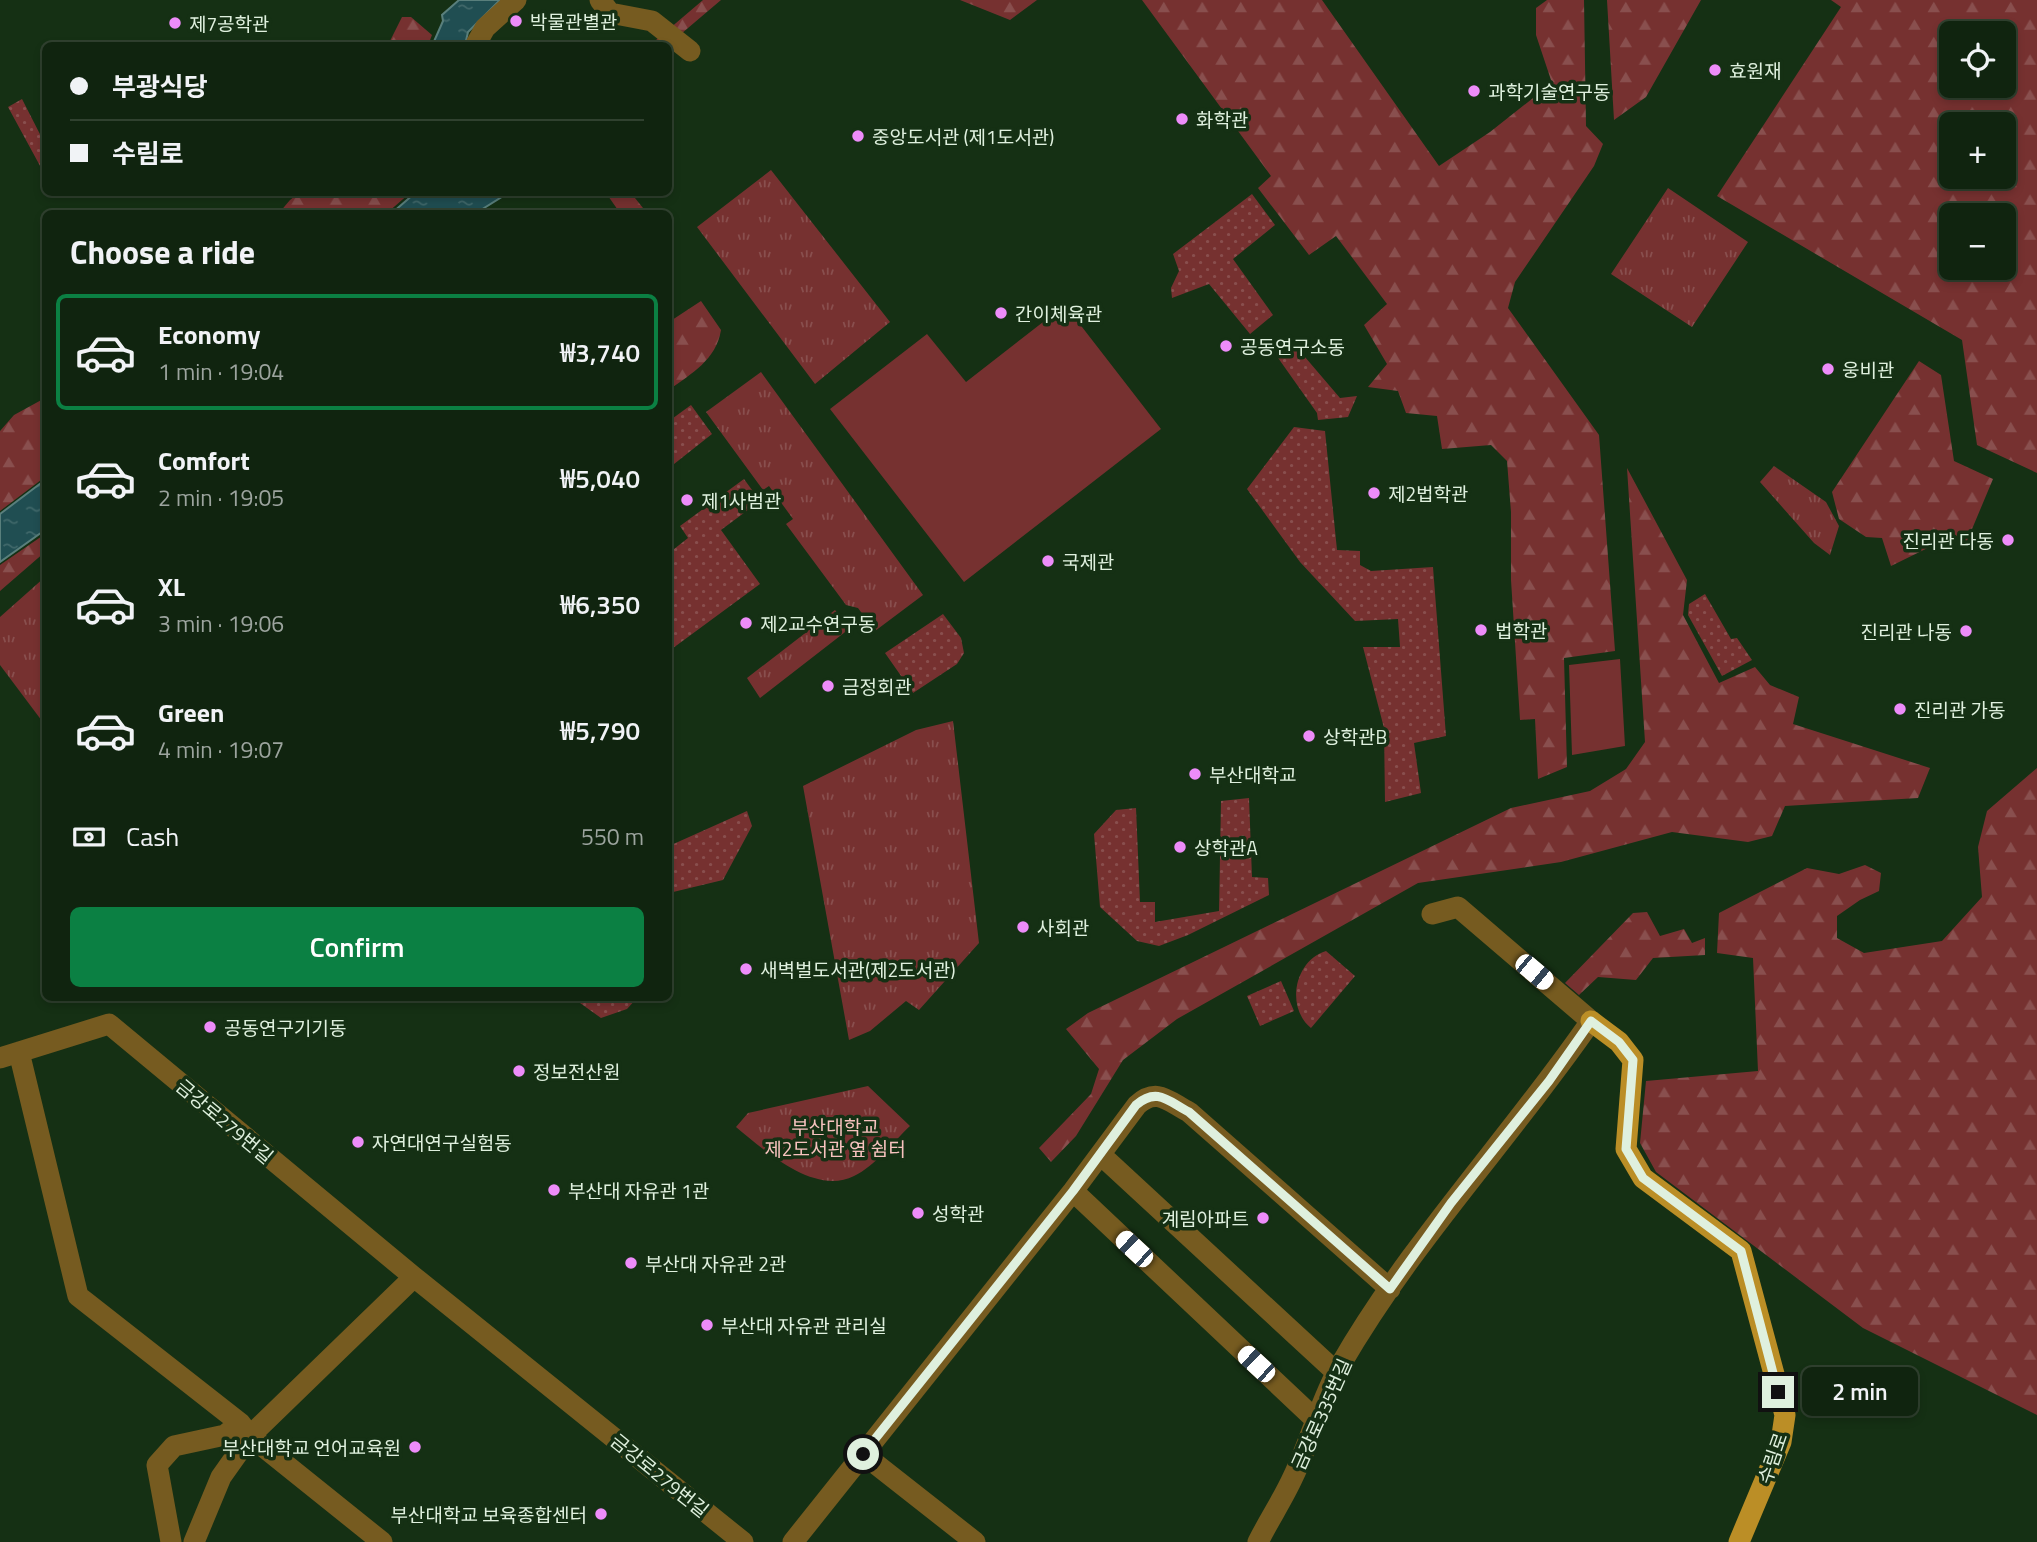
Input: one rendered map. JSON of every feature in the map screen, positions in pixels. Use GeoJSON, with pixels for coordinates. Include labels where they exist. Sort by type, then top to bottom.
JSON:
{"type":"FeatureCollection","features":[{"type":"Feature","properties":{"kind":"main road","name":"수림로"},"geometry":{"type":"LineString","coordinates":[[1591,1021],[1619,1042],[1633,1060],[1626,1149],[1643,1178],[1741,1251],[1785,1415],[1781,1443],[1739,1542]]}},
{"type":"Feature","properties":{"kind":"street"},"geometry":{"type":"LineString","coordinates":[[477,42],[485,28],[516,0]]}},
{"type":"Feature","properties":{"kind":"street"},"geometry":{"type":"LineString","coordinates":[[600,0],[610,13],[652,21],[690,51]]}},
{"type":"Feature","properties":{"kind":"street","name":"수림로"},"geometry":{"type":"LineString","coordinates":[[1432,914],[1458,907],[1591,1021]]}},
{"type":"Feature","properties":{"kind":"street","name":"금강로335번길"},"geometry":{"type":"LineString","coordinates":[[1258,1542],[1293,1478],[1337,1373],[1390,1289],[1451,1203],[1549,1081],[1591,1021]]}},
{"type":"Feature","properties":{"kind":"street","name":"금강로279번길"},"geometry":{"type":"LineString","coordinates":[[382,1542],[78,1296],[10,1055],[109,1024],[414,1277],[743,1542]]}},
{"type":"Feature","properties":{"kind":"street"},"geometry":{"type":"LineString","coordinates":[[793,1542],[1073,1191],[1136,1105],[1147,1096],[1159,1095],[1189,1112],[1390,1289]]}},
{"type":"Feature","properties":{"kind":"street"},"geometry":{"type":"LineString","coordinates":[[1101,1155],[1337,1373]]}},
{"type":"Feature","properties":{"kind":"street"},"geometry":{"type":"LineString","coordinates":[[1073,1191],[1317,1421]]}},
{"type":"Feature","properties":{"kind":"street"},"geometry":{"type":"LineString","coordinates":[[194,1542],[221,1477],[245,1429],[414,1277]]}},
{"type":"Feature","properties":{"kind":"street"},"geometry":{"type":"LineString","coordinates":[[171,1542],[157,1465],[174,1446],[245,1429]]}},
{"type":"Feature","properties":{"kind":"street"},"geometry":{"type":"LineString","coordinates":[[863,1454],[975,1542]]}},
{"type":"Feature","properties":{"kind":"green space"},"geometry":{"type":"Polygon","coordinates":[[[703,0],[721,0],[672,42],[654,42],[703,0]]]}},
{"type":"Feature","properties":{"kind":"green space"},"geometry":{"type":"Polygon","coordinates":[[[960,0],[1037,0],[1010,20],[960,0]]]}},
{"type":"Feature","properties":{"kind":"green space"},"geometry":{"type":"Polygon","coordinates":[[[1142,0],[1322,0],[1439,166],[1490,132],[1552,83],[1536,35],[1536,8],[1547,0],[1584,0],[1586,126],[1603,144],[1594,166],[1515,282],[1508,308],[1599,435],[1615,651],[1564,658],[1567,767],[1538,779],[1535,719],[1520,720],[1507,461],[1491,445],[1442,449],[1437,416],[1406,413],[1398,391],[1368,387],[1387,364],[1364,325],[1387,304],[1336,236],[1309,255],[1258,188],[1271,176],[1142,0]]]}},
{"type":"Feature","properties":{"kind":"green space"},"geometry":{"type":"Polygon","coordinates":[[[1607,0],[1701,0],[1646,97],[1614,120],[1607,0]]]}},
{"type":"Feature","properties":{"kind":"green space"},"geometry":{"type":"Polygon","coordinates":[[[1831,0],[2037,0],[2037,473],[1977,445],[1962,340],[1717,196],[1841,7],[1831,0]]]}},
{"type":"Feature","properties":{"kind":"green space"},"geometry":{"type":"Polygon","coordinates":[[[402,17],[411,17],[432,35],[429,42],[390,42],[402,17]]]}},
{"type":"Feature","properties":{"kind":"green space"},"geometry":{"type":"Polygon","coordinates":[[[22,99],[42,138],[42,169],[8,107],[22,99]]]}},
{"type":"Feature","properties":{"kind":"green space"},"geometry":{"type":"Polygon","coordinates":[[[771,170],[890,322],[815,384],[697,227],[771,170]]]}},
{"type":"Feature","properties":{"kind":"green space"},"geometry":{"type":"Polygon","coordinates":[[[1668,188],[1748,242],[1692,327],[1611,274],[1668,188]]]}},
{"type":"Feature","properties":{"kind":"green space"},"geometry":{"type":"Polygon","coordinates":[[[1252,194],[1275,225],[1233,259],[1273,315],[1250,334],[1209,284],[1172,298],[1171,288],[1179,271],[1173,254],[1252,194]]]}},
{"type":"Feature","properties":{"kind":"green space"},"geometry":{"type":"Polygon","coordinates":[[[295,196],[407,196],[390,210],[282,210],[295,196]]]}},
{"type":"Feature","properties":{"kind":"green space"},"geometry":{"type":"Polygon","coordinates":[[[608,196],[633,196],[645,210],[618,210],[608,196]]]}},
{"type":"Feature","properties":{"kind":"green space"},"geometry":{"type":"Polygon","coordinates":[[[701,301],[721,330],[708,358],[672,388],[672,320],[701,301]]]}},
{"type":"Feature","properties":{"kind":"green space"},"geometry":{"type":"Polygon","coordinates":[[[1065,305],[1161,429],[964,582],[830,409],[927,334],[966,382],[1065,305]]]}},
{"type":"Feature","properties":{"kind":"green space"},"geometry":{"type":"Polygon","coordinates":[[[1293,343],[1340,398],[1357,396],[1348,417],[1318,420],[1317,413],[1276,355],[1293,343]]]}},
{"type":"Feature","properties":{"kind":"green space"},"geometry":{"type":"Polygon","coordinates":[[[1919,361],[1941,375],[1954,461],[1993,479],[1967,541],[1946,539],[1891,566],[1882,538],[1866,537],[1839,519],[1832,492],[1919,361]]]}},
{"type":"Feature","properties":{"kind":"green space"},"geometry":{"type":"Polygon","coordinates":[[[761,372],[923,595],[875,631],[858,608],[846,605],[786,524],[793,519],[769,486],[763,490],[706,412],[761,372]]]}},
{"type":"Feature","properties":{"kind":"green space"},"geometry":{"type":"Polygon","coordinates":[[[42,400],[42,479],[0,511],[0,431],[14,415],[42,400]]]}},
{"type":"Feature","properties":{"kind":"green space"},"geometry":{"type":"Polygon","coordinates":[[[691,405],[712,434],[672,466],[672,419],[691,405]]]}},
{"type":"Feature","properties":{"kind":"green space"},"geometry":{"type":"Polygon","coordinates":[[[1294,427],[1325,431],[1337,550],[1360,551],[1360,565],[1371,571],[1433,567],[1446,736],[1414,743],[1421,793],[1385,802],[1384,728],[1363,647],[1400,647],[1398,619],[1355,621],[1300,562],[1247,489],[1294,427]]]}},
{"type":"Feature","properties":{"kind":"green space"},"geometry":{"type":"Polygon","coordinates":[[[1774,466],[1826,502],[1839,526],[1830,555],[1814,543],[1760,482],[1774,466]]]}},
{"type":"Feature","properties":{"kind":"green space"},"geometry":{"type":"Polygon","coordinates":[[[1627,468],[1687,580],[1683,615],[1719,683],[1755,667],[1770,685],[1799,697],[1793,724],[1930,768],[1918,798],[1785,806],[1772,836],[1748,842],[1672,832],[1561,862],[1418,883],[1177,1019],[1123,1060],[1076,1136],[1051,1162],[1039,1148],[1091,1094],[1099,1069],[1066,1029],[1088,1013],[1511,808],[1590,791],[1626,769],[1645,742],[1627,468]]]}},
{"type":"Feature","properties":{"kind":"green space"},"geometry":{"type":"Polygon","coordinates":[[[744,479],[760,501],[721,530],[760,584],[672,649],[672,551],[688,538],[680,526],[744,479]]]}},
{"type":"Feature","properties":{"kind":"green space"},"geometry":{"type":"Polygon","coordinates":[[[42,536],[42,555],[0,591],[0,565],[42,536]]]}},
{"type":"Feature","properties":{"kind":"green space"},"geometry":{"type":"Polygon","coordinates":[[[42,580],[42,721],[0,665],[0,617],[42,580]]]}},
{"type":"Feature","properties":{"kind":"green space"},"geometry":{"type":"Polygon","coordinates":[[[1705,594],[1731,639],[1737,638],[1752,660],[1722,676],[1688,615],[1689,604],[1705,594]]]}},
{"type":"Feature","properties":{"kind":"green space"},"geometry":{"type":"Polygon","coordinates":[[[835,610],[849,629],[760,698],[747,678],[835,610]]]}},
{"type":"Feature","properties":{"kind":"green space"},"geometry":{"type":"Polygon","coordinates":[[[943,614],[961,638],[964,653],[957,664],[913,693],[885,653],[943,614]]]}},
{"type":"Feature","properties":{"kind":"green space"},"geometry":{"type":"Polygon","coordinates":[[[1620,659],[1625,746],[1572,755],[1569,665],[1620,659]]]}},
{"type":"Feature","properties":{"kind":"green space"},"geometry":{"type":"Polygon","coordinates":[[[953,721],[979,943],[919,1010],[906,1001],[870,1031],[849,1040],[803,786],[916,730],[953,721]]]}},
{"type":"Feature","properties":{"kind":"green space"},"geometry":{"type":"Polygon","coordinates":[[[2037,768],[2037,1415],[1863,1328],[1656,1172],[1640,1143],[1646,1081],[1758,1071],[1753,958],[1717,953],[1719,913],[1807,868],[1839,874],[1865,865],[1881,873],[1879,891],[1837,916],[1837,938],[1864,953],[1942,941],[1982,897],[1978,847],[1987,811],[2037,768]]]}},
{"type":"Feature","properties":{"kind":"green space"},"geometry":{"type":"Polygon","coordinates":[[[1249,798],[1252,877],[1268,878],[1269,895],[1188,935],[1159,946],[1137,941],[1100,907],[1094,834],[1116,810],[1136,808],[1140,902],[1155,902],[1155,922],[1219,911],[1221,801],[1249,798]]]}},
{"type":"Feature","properties":{"kind":"green space"},"geometry":{"type":"Polygon","coordinates":[[[747,811],[752,826],[723,880],[672,892],[672,845],[747,811]]]}},
{"type":"Feature","properties":{"kind":"green space"},"geometry":{"type":"Polygon","coordinates":[[[1647,912],[1660,936],[1684,929],[1692,943],[1705,938],[1705,955],[1653,958],[1636,980],[1598,977],[1579,995],[1565,983],[1633,913],[1647,912]]]}},
{"type":"Feature","properties":{"kind":"green space"},"geometry":{"type":"Polygon","coordinates":[[[1326,951],[1355,976],[1311,1028],[1298,1008],[1297,985],[1307,964],[1326,951]]]}},
{"type":"Feature","properties":{"kind":"green space"},"geometry":{"type":"Polygon","coordinates":[[[1281,981],[1294,1011],[1260,1026],[1247,996],[1281,981]]]}},
{"type":"Feature","properties":{"kind":"green space"},"geometry":{"type":"Polygon","coordinates":[[[577,1001],[634,1001],[627,1009],[601,1018],[577,1001]]]}},
{"type":"Feature","properties":{"kind":"green space","name":"부산대학교 제2도서관 옆 쉼터"},"geometry":{"type":"Polygon","coordinates":[[[868,1086],[910,1126],[862,1172],[839,1181],[823,1180],[790,1168],[736,1127],[748,1113],[868,1086]]]}},
{"type":"Feature","properties":{"kind":"water"},"geometry":{"type":"Polygon","coordinates":[[[459,0],[500,0],[468,32],[466,42],[434,42],[443,21],[442,15],[459,0]]]}},
{"type":"Feature","properties":{"kind":"water"},"geometry":{"type":"Polygon","coordinates":[[[412,196],[503,196],[481,210],[395,210],[412,196]]]}},
{"type":"Feature","properties":{"kind":"water"},"geometry":{"type":"Polygon","coordinates":[[[42,482],[42,532],[0,562],[0,514],[42,482]]]}},
{"type":"Feature","properties":{"kind":"place","name":"박물관별관"},"geometry":{"type":"Point","coordinates":[516,21]}},
{"type":"Feature","properties":{"kind":"place","name":"제7공학관"},"geometry":{"type":"Point","coordinates":[175,23]}},
{"type":"Feature","properties":{"kind":"place","name":"효원재"},"geometry":{"type":"Point","coordinates":[1715,70]}},
{"type":"Feature","properties":{"kind":"place","name":"과학기술연구동"},"geometry":{"type":"Point","coordinates":[1474,91]}},
{"type":"Feature","properties":{"kind":"place","name":"화학관"},"geometry":{"type":"Point","coordinates":[1182,119]}},
{"type":"Feature","properties":{"kind":"place","name":"중앙도서관 (제1도서관)"},"geometry":{"type":"Point","coordinates":[858,136]}},
{"type":"Feature","properties":{"kind":"place","name":"간이체육관"},"geometry":{"type":"Point","coordinates":[1001,313]}},
{"type":"Feature","properties":{"kind":"place","name":"공동연구소동"},"geometry":{"type":"Point","coordinates":[1226,346]}},
{"type":"Feature","properties":{"kind":"place","name":"웅비관"},"geometry":{"type":"Point","coordinates":[1828,369]}},
{"type":"Feature","properties":{"kind":"place","name":"제2법학관"},"geometry":{"type":"Point","coordinates":[1374,493]}},
{"type":"Feature","properties":{"kind":"place","name":"제1사범관"},"geometry":{"type":"Point","coordinates":[687,500]}},
{"type":"Feature","properties":{"kind":"place","name":"진리관 다동"},"geometry":{"type":"Point","coordinates":[2008,540]}},
{"type":"Feature","properties":{"kind":"place","name":"국제관"},"geometry":{"type":"Point","coordinates":[1048,561]}},
{"type":"Feature","properties":{"kind":"place","name":"제2교수연구동"},"geometry":{"type":"Point","coordinates":[746,623]}},
{"type":"Feature","properties":{"kind":"place","name":"법학관"},"geometry":{"type":"Point","coordinates":[1481,630]}},
{"type":"Feature","properties":{"kind":"place","name":"진리관 나동"},"geometry":{"type":"Point","coordinates":[1966,631]}},
{"type":"Feature","properties":{"kind":"place","name":"금정회관"},"geometry":{"type":"Point","coordinates":[828,686]}},
{"type":"Feature","properties":{"kind":"place","name":"진리관 가동"},"geometry":{"type":"Point","coordinates":[1900,709]}},
{"type":"Feature","properties":{"kind":"place","name":"상학관B"},"geometry":{"type":"Point","coordinates":[1309,736]}},
{"type":"Feature","properties":{"kind":"place","name":"부산대학교"},"geometry":{"type":"Point","coordinates":[1195,774]}},
{"type":"Feature","properties":{"kind":"place","name":"상학관A"},"geometry":{"type":"Point","coordinates":[1180,847]}},
{"type":"Feature","properties":{"kind":"place","name":"사회관"},"geometry":{"type":"Point","coordinates":[1023,927]}},
{"type":"Feature","properties":{"kind":"place","name":"새벽벌도서관(제2도서관)"},"geometry":{"type":"Point","coordinates":[746,969]}},
{"type":"Feature","properties":{"kind":"place","name":"공동연구기기동"},"geometry":{"type":"Point","coordinates":[210,1027]}},
{"type":"Feature","properties":{"kind":"place","name":"정보전산원"},"geometry":{"type":"Point","coordinates":[519,1071]}},
{"type":"Feature","properties":{"kind":"place","name":"자연대연구실험동"},"geometry":{"type":"Point","coordinates":[358,1142]}},
{"type":"Feature","properties":{"kind":"place","name":"부산대 자유관 1관"},"geometry":{"type":"Point","coordinates":[554,1190]}},
{"type":"Feature","properties":{"kind":"place","name":"성학관"},"geometry":{"type":"Point","coordinates":[918,1213]}},
{"type":"Feature","properties":{"kind":"place","name":"계림아파트"},"geometry":{"type":"Point","coordinates":[1263,1218]}},
{"type":"Feature","properties":{"kind":"place","name":"부산대 자유관 2관"},"geometry":{"type":"Point","coordinates":[631,1263]}},
{"type":"Feature","properties":{"kind":"place","name":"부산대 자유관 관리실"},"geometry":{"type":"Point","coordinates":[707,1325]}},
{"type":"Feature","properties":{"kind":"place","name":"부산대학교 언어교육원"},"geometry":{"type":"Point","coordinates":[415,1447]}},
{"type":"Feature","properties":{"kind":"place","name":"부산대학교 보육종합센터"},"geometry":{"type":"Point","coordinates":[601,1514]}},
{"type":"Feature","properties":{"kind":"route"},"geometry":{"type":"LineString","coordinates":[[863,1454],[1073,1191],[1136,1105],[1147,1096],[1159,1095],[1189,1112],[1390,1289],[1451,1203],[1549,1081],[1591,1021],[1619,1042],[1633,1060],[1626,1149],[1643,1178],[1741,1251],[1778,1392]]}}]}
